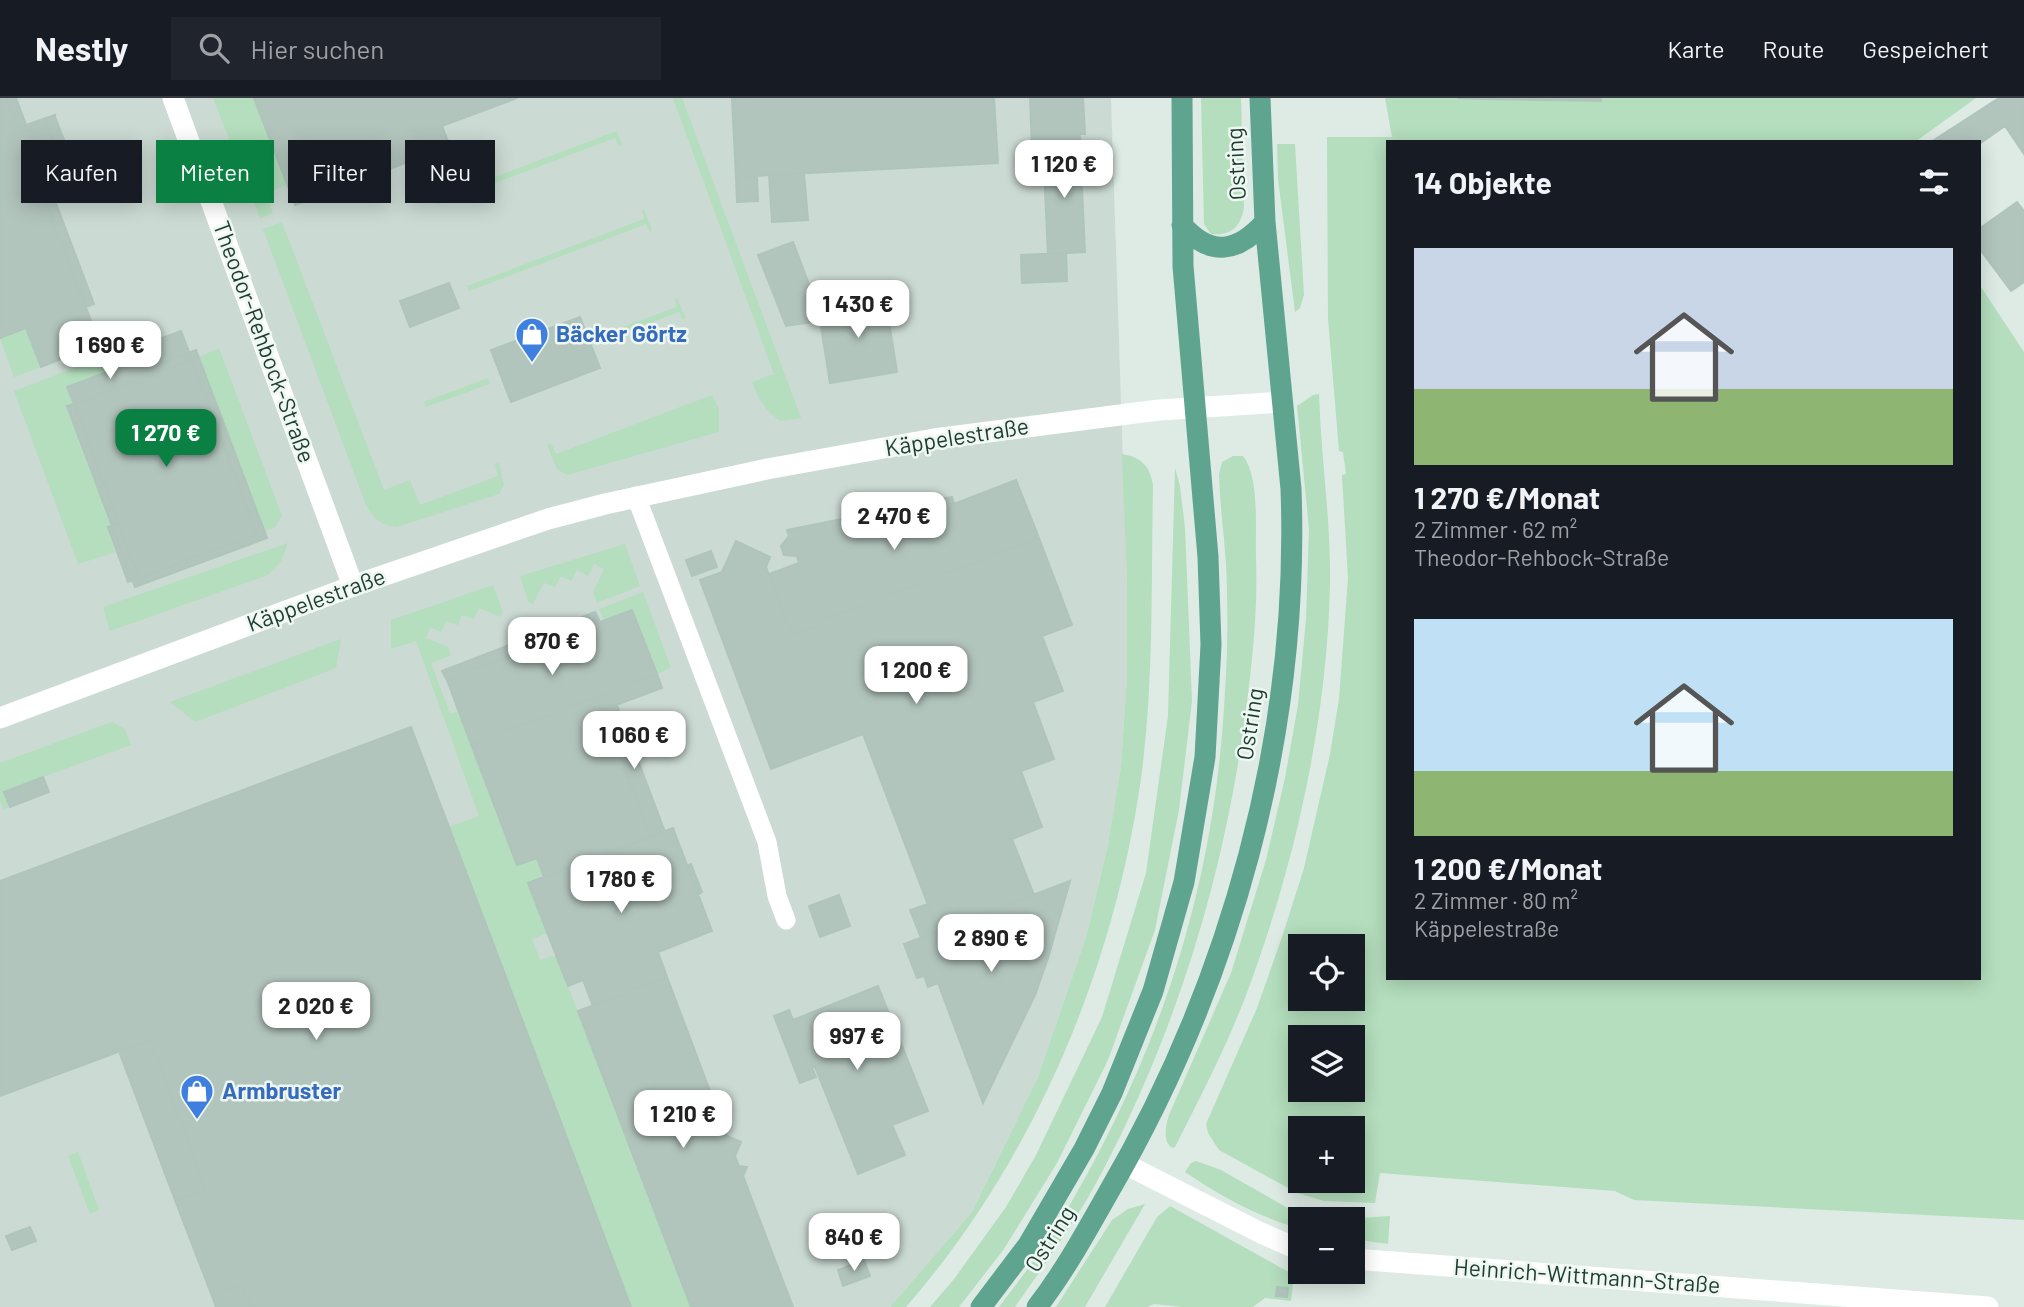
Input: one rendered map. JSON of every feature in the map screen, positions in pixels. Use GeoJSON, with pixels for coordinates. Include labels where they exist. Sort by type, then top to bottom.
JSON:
{"type":"FeatureCollection","features":[{"type":"Feature","properties":{"kind":"main road","name":"Ostring"},"geometry":{"type":"LineString","coordinates":[[981,1307],[1028,1245],[1084,1149],[1112,1093],[1153,991],[1184,881],[1205,757],[1211,645],[1208,557],[1183,265],[1182,98]]}},
{"type":"Feature","properties":{"kind":"main road","name":"Ostring"},"geometry":{"type":"LineString","coordinates":[[1037,1307],[1059,1278],[1125,1164],[1158,1099],[1201,997],[1241,885],[1266,785],[1286,659],[1291,586],[1291,489],[1265,222],[1261,98]]}},
{"type":"Feature","properties":{"kind":"main road"},"geometry":{"type":"LineString","coordinates":[[1182,225],[1193,237],[1221,248],[1237,245],[1250,238],[1265,222]]}},
{"type":"Feature","properties":{"kind":"street","name":"Theodor-Rehbock-Straße"},"geometry":{"type":"LineString","coordinates":[[173,98],[353,586]]}},
{"type":"Feature","properties":{"kind":"street","name":"Käppelestraße"},"geometry":{"type":"LineString","coordinates":[[0,718],[353,586],[548,519],[636,496],[934,439],[1195,406],[1282,402]]}},
{"type":"Feature","properties":{"kind":"street"},"geometry":{"type":"LineString","coordinates":[[1125,1164],[1288,1245]]}},
{"type":"Feature","properties":{"kind":"street","name":"Heinrich-Wittmann-Straße"},"geometry":{"type":"LineString","coordinates":[[1365,1260],[1988,1307]]}},
{"type":"Feature","properties":{"kind":"lane"},"geometry":{"type":"LineString","coordinates":[[636,496],[767,842],[777,896],[786,920]]}},
{"type":"Feature","properties":{"kind":"shaded area"},"geometry":{"type":"Polygon","coordinates":[[[0,98],[1111,98],[1127,584],[1127,677],[1121,766],[1107,849],[1087,934],[1038,1077],[972,1212],[890,1307],[0,1307],[0,98]]]}},
{"type":"Feature","properties":{"kind":"green space"},"geometry":{"type":"Polygon","coordinates":[[[213,98],[254,98],[270,140],[229,140],[213,98]]]}},
{"type":"Feature","properties":{"kind":"green space"},"geometry":{"type":"Polygon","coordinates":[[[673,98],[682,98],[801,418],[781,421],[775,417],[763,404],[752,382],[774,374],[673,98]]]}},
{"type":"Feature","properties":{"kind":"green space"},"geometry":{"type":"Polygon","coordinates":[[[1201,98],[1241,98],[1244,207],[1241,220],[1225,233],[1211,234],[1204,224],[1201,98]]]}},
{"type":"Feature","properties":{"kind":"green space"},"geometry":{"type":"Polygon","coordinates":[[[1385,98],[1976,98],[1918,140],[1386,140],[1386,980],[1981,980],[1981,287],[2024,352],[2024,1220],[1634,1200],[1615,1191],[1380,1173],[1375,1203],[1324,1201],[1297,1193],[1365,1193],[1365,1116],[1288,1116],[1288,1188],[1219,1150],[1208,1133],[1206,1124],[1257,1008],[1304,868],[1330,754],[1339,699],[1348,578],[1342,475],[1346,474],[1343,452],[1339,451],[1328,318],[1327,137],[1392,137],[1385,98]]]}},
{"type":"Feature","properties":{"kind":"green space"},"geometry":{"type":"Polygon","coordinates":[[[617,131],[622,145],[619,147],[615,138],[495,183],[495,177],[617,131]]]}},
{"type":"Feature","properties":{"kind":"green space"},"geometry":{"type":"Polygon","coordinates":[[[1277,144],[1295,144],[1304,295],[1300,308],[1295,312],[1278,179],[1277,144]]]}},
{"type":"Feature","properties":{"kind":"green space"},"geometry":{"type":"Polygon","coordinates":[[[274,151],[287,185],[274,190],[274,151]]]}},
{"type":"Feature","properties":{"kind":"green space"},"geometry":{"type":"Polygon","coordinates":[[[254,203],[270,203],[273,213],[260,218],[254,203]]]}},
{"type":"Feature","properties":{"kind":"green space"},"geometry":{"type":"Polygon","coordinates":[[[644,210],[652,231],[650,232],[646,224],[469,291],[467,286],[644,219],[644,210]]]}},
{"type":"Feature","properties":{"kind":"green space"},"geometry":{"type":"Polygon","coordinates":[[[282,222],[384,490],[410,480],[420,505],[498,476],[495,464],[499,463],[504,485],[499,494],[397,527],[382,523],[372,514],[366,505],[263,229],[282,222]]]}},
{"type":"Feature","properties":{"kind":"green space"},"geometry":{"type":"Polygon","coordinates":[[[677,298],[686,318],[683,320],[679,312],[604,340],[601,335],[677,307],[677,298]]]}},
{"type":"Feature","properties":{"kind":"green space"},"geometry":{"type":"Polygon","coordinates":[[[26,328],[41,367],[14,377],[0,338],[26,328]]]}},
{"type":"Feature","properties":{"kind":"green space"},"geometry":{"type":"Polygon","coordinates":[[[219,348],[282,516],[275,527],[257,534],[192,360],[219,348]]]}},
{"type":"Feature","properties":{"kind":"green space"},"geometry":{"type":"Polygon","coordinates":[[[111,354],[116,369],[67,387],[118,523],[108,527],[116,552],[78,564],[14,391],[111,354]]]}},
{"type":"Feature","properties":{"kind":"green space"},"geometry":{"type":"Polygon","coordinates":[[[488,378],[489,384],[426,407],[424,402],[488,378]]]}},
{"type":"Feature","properties":{"kind":"green space"},"geometry":{"type":"Polygon","coordinates":[[[1319,394],[1330,584],[1322,689],[1305,795],[1279,898],[1245,998],[1212,1073],[1175,1147],[1172,1148],[1166,1137],[1169,1115],[1231,973],[1266,860],[1285,778],[1298,705],[1306,619],[1309,529],[1297,406],[1319,394]]]}},
{"type":"Feature","properties":{"kind":"green space"},"geometry":{"type":"Polygon","coordinates":[[[712,395],[719,409],[719,432],[567,475],[557,469],[547,445],[551,443],[556,454],[712,395]]]}},
{"type":"Feature","properties":{"kind":"green space"},"geometry":{"type":"Polygon","coordinates":[[[1122,454],[1134,457],[1144,464],[1153,485],[1151,628],[1142,771],[1130,844],[1112,916],[1090,987],[1063,1056],[1031,1124],[994,1188],[952,1249],[906,1307],[890,1307],[972,1212],[1038,1077],[1087,934],[1107,849],[1121,766],[1127,677],[1122,454]]]}},
{"type":"Feature","properties":{"kind":"green space"},"geometry":{"type":"Polygon","coordinates":[[[1233,456],[1243,456],[1254,490],[1255,618],[1248,697],[1236,776],[1210,894],[1174,1009],[1128,1120],[1101,1174],[1071,1225],[1015,1307],[999,1307],[1055,1230],[1124,1102],[1175,971],[1194,904],[1209,835],[1219,764],[1227,628],[1226,564],[1219,474],[1222,462],[1233,456]]]}},
{"type":"Feature","properties":{"kind":"green space"},"geometry":{"type":"Polygon","coordinates":[[[1175,468],[1185,528],[1192,701],[1179,810],[1155,930],[1108,1060],[1057,1163],[1004,1249],[959,1307],[930,1307],[954,1279],[1006,1207],[1036,1155],[1102,1017],[1146,873],[1168,716],[1175,468]]]}},
{"type":"Feature","properties":{"kind":"green space"},"geometry":{"type":"Polygon","coordinates":[[[288,543],[280,563],[268,575],[110,631],[103,607],[288,543]]]}},
{"type":"Feature","properties":{"kind":"green space"},"geometry":{"type":"Polygon","coordinates":[[[625,544],[640,586],[597,603],[593,592],[604,569],[594,564],[588,576],[577,570],[571,581],[561,576],[555,587],[544,583],[533,604],[528,601],[520,576],[625,544]]]}},
{"type":"Feature","properties":{"kind":"green space"},"geometry":{"type":"Polygon","coordinates":[[[493,585],[503,612],[501,617],[479,608],[474,619],[462,615],[458,625],[446,621],[441,632],[430,627],[426,638],[448,647],[451,655],[431,663],[450,714],[459,711],[517,864],[537,858],[544,877],[548,933],[532,939],[540,960],[556,955],[691,1307],[631,1307],[449,827],[479,816],[416,641],[391,649],[391,620],[493,585]]]}},
{"type":"Feature","properties":{"kind":"green space"},"geometry":{"type":"Polygon","coordinates":[[[643,592],[671,668],[657,674],[632,610],[604,621],[599,609],[643,592]]]}},
{"type":"Feature","properties":{"kind":"green space"},"geometry":{"type":"Polygon","coordinates":[[[341,639],[336,668],[195,722],[170,702],[341,639]]]}},
{"type":"Feature","properties":{"kind":"green space"},"geometry":{"type":"Polygon","coordinates":[[[112,722],[125,729],[131,745],[4,791],[10,807],[3,809],[0,800],[0,763],[112,722]]]}},
{"type":"Feature","properties":{"kind":"green space"},"geometry":{"type":"Polygon","coordinates":[[[78,1152],[99,1210],[90,1214],[68,1156],[78,1152]]]}},
{"type":"Feature","properties":{"kind":"green space"},"geometry":{"type":"Polygon","coordinates":[[[1196,1161],[1221,1170],[1288,1208],[1288,1225],[1240,1205],[1185,1172],[1191,1163],[1196,1161]]]}},
{"type":"Feature","properties":{"kind":"green space"},"geometry":{"type":"Polygon","coordinates":[[[1145,1204],[1085,1307],[1056,1307],[1112,1220],[1128,1209],[1145,1204]]]}},
{"type":"Feature","properties":{"kind":"green space"},"geometry":{"type":"Polygon","coordinates":[[[1170,1206],[1288,1272],[1288,1284],[1293,1284],[1291,1301],[1265,1298],[1253,1307],[1182,1307],[1154,1304],[1148,1307],[1105,1307],[1157,1217],[1170,1206]]]}},
{"type":"Feature","properties":{"kind":"green space"},"geometry":{"type":"Polygon","coordinates":[[[1390,1216],[1388,1244],[1365,1241],[1365,1218],[1390,1216]]]}},
{"type":"Feature","properties":{"kind":"building"},"geometry":{"type":"Polygon","coordinates":[[[0,98],[6,98],[18,128],[55,115],[45,120],[52,140],[21,140],[21,203],[46,203],[100,344],[41,367],[26,328],[0,338],[0,98]]]}},
{"type":"Feature","properties":{"kind":"building"},"geometry":{"type":"Polygon","coordinates":[[[6,98],[16,98],[26,125],[18,128],[6,98]]]}},
{"type":"Feature","properties":{"kind":"building"},"geometry":{"type":"Polygon","coordinates":[[[254,98],[517,98],[442,126],[448,140],[405,140],[405,163],[391,168],[391,140],[288,140],[288,187],[274,150],[274,140],[270,140],[254,98]]]}},
{"type":"Feature","properties":{"kind":"building"},"geometry":{"type":"Polygon","coordinates":[[[994,98],[998,163],[736,177],[732,99],[994,98]]]}},
{"type":"Feature","properties":{"kind":"building"},"geometry":{"type":"Polygon","coordinates":[[[1030,98],[1083,98],[1085,134],[1080,134],[1080,147],[1032,149],[1030,98]]]}},
{"type":"Feature","properties":{"kind":"building"},"geometry":{"type":"Polygon","coordinates":[[[1457,98],[1601,98],[1601,101],[1486,99],[1457,98]]]}},
{"type":"Feature","properties":{"kind":"building"},"geometry":{"type":"Polygon","coordinates":[[[1999,98],[2024,98],[2024,154],[2005,126],[1981,143],[1981,140],[1934,140],[1999,98]]]}},
{"type":"Feature","properties":{"kind":"building"},"geometry":{"type":"Polygon","coordinates":[[[55,117],[64,140],[52,140],[45,120],[55,117]]]}},
{"type":"Feature","properties":{"kind":"building"},"geometry":{"type":"Polygon","coordinates":[[[1080,147],[1085,252],[1048,254],[1043,149],[1080,147]]]}},
{"type":"Feature","properties":{"kind":"building"},"geometry":{"type":"Polygon","coordinates":[[[804,173],[808,220],[772,222],[769,175],[804,173]]]}},
{"type":"Feature","properties":{"kind":"building"},"geometry":{"type":"Polygon","coordinates":[[[757,176],[758,201],[737,202],[736,177],[757,176]]]}},
{"type":"Feature","properties":{"kind":"building"},"geometry":{"type":"Polygon","coordinates":[[[2017,202],[2024,211],[2024,282],[2011,291],[1981,251],[1981,228],[2017,202]]]}},
{"type":"Feature","properties":{"kind":"building"},"geometry":{"type":"Polygon","coordinates":[[[46,203],[56,203],[94,304],[86,307],[46,203]]]}},
{"type":"Feature","properties":{"kind":"building"},"geometry":{"type":"Polygon","coordinates":[[[793,242],[818,308],[820,321],[786,326],[758,255],[793,242]]]}},
{"type":"Feature","properties":{"kind":"building"},"geometry":{"type":"Polygon","coordinates":[[[1066,253],[1067,281],[1022,283],[1021,255],[1066,253]]]}},
{"type":"Feature","properties":{"kind":"building"},"geometry":{"type":"Polygon","coordinates":[[[449,283],[459,308],[410,327],[400,301],[449,283]]]}},
{"type":"Feature","properties":{"kind":"building"},"geometry":{"type":"Polygon","coordinates":[[[885,297],[897,372],[830,383],[818,308],[885,297]]]}},
{"type":"Feature","properties":{"kind":"building"},"geometry":{"type":"Polygon","coordinates":[[[580,317],[600,368],[511,402],[491,350],[580,317]]]}},
{"type":"Feature","properties":{"kind":"building"},"geometry":{"type":"Polygon","coordinates":[[[181,331],[192,360],[153,374],[143,345],[181,331]]]}},
{"type":"Feature","properties":{"kind":"building"},"geometry":{"type":"Polygon","coordinates":[[[196,350],[267,538],[135,587],[67,406],[74,404],[139,578],[257,534],[192,360],[153,374],[151,367],[196,350]]]}},
{"type":"Feature","properties":{"kind":"building"},"geometry":{"type":"Polygon","coordinates":[[[147,357],[153,374],[74,404],[67,387],[147,357]]]}},
{"type":"Feature","properties":{"kind":"building"},"geometry":{"type":"Polygon","coordinates":[[[192,360],[257,534],[139,578],[74,404],[192,360]]]}},
{"type":"Feature","properties":{"kind":"building"},"geometry":{"type":"Polygon","coordinates":[[[1016,480],[1039,538],[820,621],[821,624],[792,635],[769,574],[799,563],[797,556],[784,555],[781,546],[789,536],[787,530],[952,497],[954,504],[1016,480]]]}},
{"type":"Feature","properties":{"kind":"building"},"geometry":{"type":"Polygon","coordinates":[[[118,523],[139,578],[128,582],[108,527],[118,523]]]}},
{"type":"Feature","properties":{"kind":"building"},"geometry":{"type":"Polygon","coordinates":[[[1039,538],[1072,625],[1042,636],[1063,691],[1033,702],[1054,759],[1021,771],[1042,827],[1012,839],[1034,895],[938,931],[863,734],[771,769],[700,580],[722,572],[736,541],[770,557],[766,567],[792,635],[821,624],[820,621],[1039,538]]]}},
{"type":"Feature","properties":{"kind":"building"},"geometry":{"type":"Polygon","coordinates":[[[711,551],[717,567],[692,576],[686,560],[711,551]]]}},
{"type":"Feature","properties":{"kind":"building"},"geometry":{"type":"Polygon","coordinates":[[[632,610],[657,674],[471,744],[447,680],[632,610]]]}},
{"type":"Feature","properties":{"kind":"building"},"geometry":{"type":"Polygon","coordinates":[[[595,612],[600,622],[447,680],[442,671],[595,612]]]}},
{"type":"Feature","properties":{"kind":"building"},"geometry":{"type":"Polygon","coordinates":[[[657,674],[662,688],[603,710],[597,697],[657,674]]]}},
{"type":"Feature","properties":{"kind":"building"},"geometry":{"type":"Polygon","coordinates":[[[597,697],[651,837],[544,877],[537,858],[517,865],[471,744],[597,697]]]}},
{"type":"Feature","properties":{"kind":"building"},"geometry":{"type":"Polygon","coordinates":[[[617,705],[665,832],[651,837],[603,710],[617,705]]]}},
{"type":"Feature","properties":{"kind":"building"},"geometry":{"type":"Polygon","coordinates":[[[411,727],[631,1307],[251,1307],[242,1285],[212,1296],[175,1200],[206,1189],[150,1040],[0,1096],[0,881],[411,727]]]}},
{"type":"Feature","properties":{"kind":"building"},"geometry":{"type":"Polygon","coordinates":[[[43,777],[49,792],[10,807],[4,792],[43,777]]]}},
{"type":"Feature","properties":{"kind":"building"},"geometry":{"type":"Polygon","coordinates":[[[673,828],[712,931],[658,952],[667,977],[593,1006],[583,980],[568,986],[528,883],[673,828]]]}},
{"type":"Feature","properties":{"kind":"building"},"geometry":{"type":"Polygon","coordinates":[[[691,864],[702,892],[698,895],[687,866],[691,864]]]}},
{"type":"Feature","properties":{"kind":"building"},"geometry":{"type":"Polygon","coordinates":[[[1070,881],[1035,995],[983,1103],[938,983],[928,987],[924,976],[917,978],[904,944],[1070,881]]]}},
{"type":"Feature","properties":{"kind":"building"},"geometry":{"type":"Polygon","coordinates":[[[839,895],[850,926],[820,937],[809,906],[839,895]]]}},
{"type":"Feature","properties":{"kind":"building"},"geometry":{"type":"Polygon","coordinates":[[[928,904],[938,931],[921,938],[910,910],[928,904]]]}},
{"type":"Feature","properties":{"kind":"building"},"geometry":{"type":"Polygon","coordinates":[[[667,977],[727,1136],[741,1142],[735,1156],[739,1166],[747,1167],[743,1176],[793,1307],[691,1307],[578,1011],[667,977]]]}},
{"type":"Feature","properties":{"kind":"building"},"geometry":{"type":"Polygon","coordinates":[[[878,986],[928,1111],[892,1125],[905,1155],[858,1174],[815,1067],[812,1068],[816,1077],[800,1083],[774,1016],[789,1010],[793,1020],[878,986]]]}},
{"type":"Feature","properties":{"kind":"building"},"geometry":{"type":"Polygon","coordinates":[[[150,1040],[206,1189],[175,1200],[119,1051],[150,1040]]]}},
{"type":"Feature","properties":{"kind":"building"},"geometry":{"type":"Polygon","coordinates":[[[30,1227],[36,1241],[12,1250],[6,1236],[30,1227]]]}},
{"type":"Feature","properties":{"kind":"building"},"geometry":{"type":"Polygon","coordinates":[[[864,1260],[870,1276],[843,1286],[838,1270],[864,1260]]]}},
{"type":"Feature","properties":{"kind":"building"},"geometry":{"type":"Polygon","coordinates":[[[242,1285],[251,1307],[216,1307],[212,1296],[242,1285]]]}},
{"type":"Feature","properties":{"kind":"building"},"geometry":{"type":"Polygon","coordinates":[[[1277,1287],[1288,1288],[1287,1297],[1276,1296],[1277,1287]]]}},
{"type":"Feature","properties":{"kind":"place","name":"Bäcker Görtz"},"geometry":{"type":"Point","coordinates":[532,364]}},
{"type":"Feature","properties":{"kind":"place","name":"Armbruster"},"geometry":{"type":"Point","coordinates":[197,1121]}}]}
